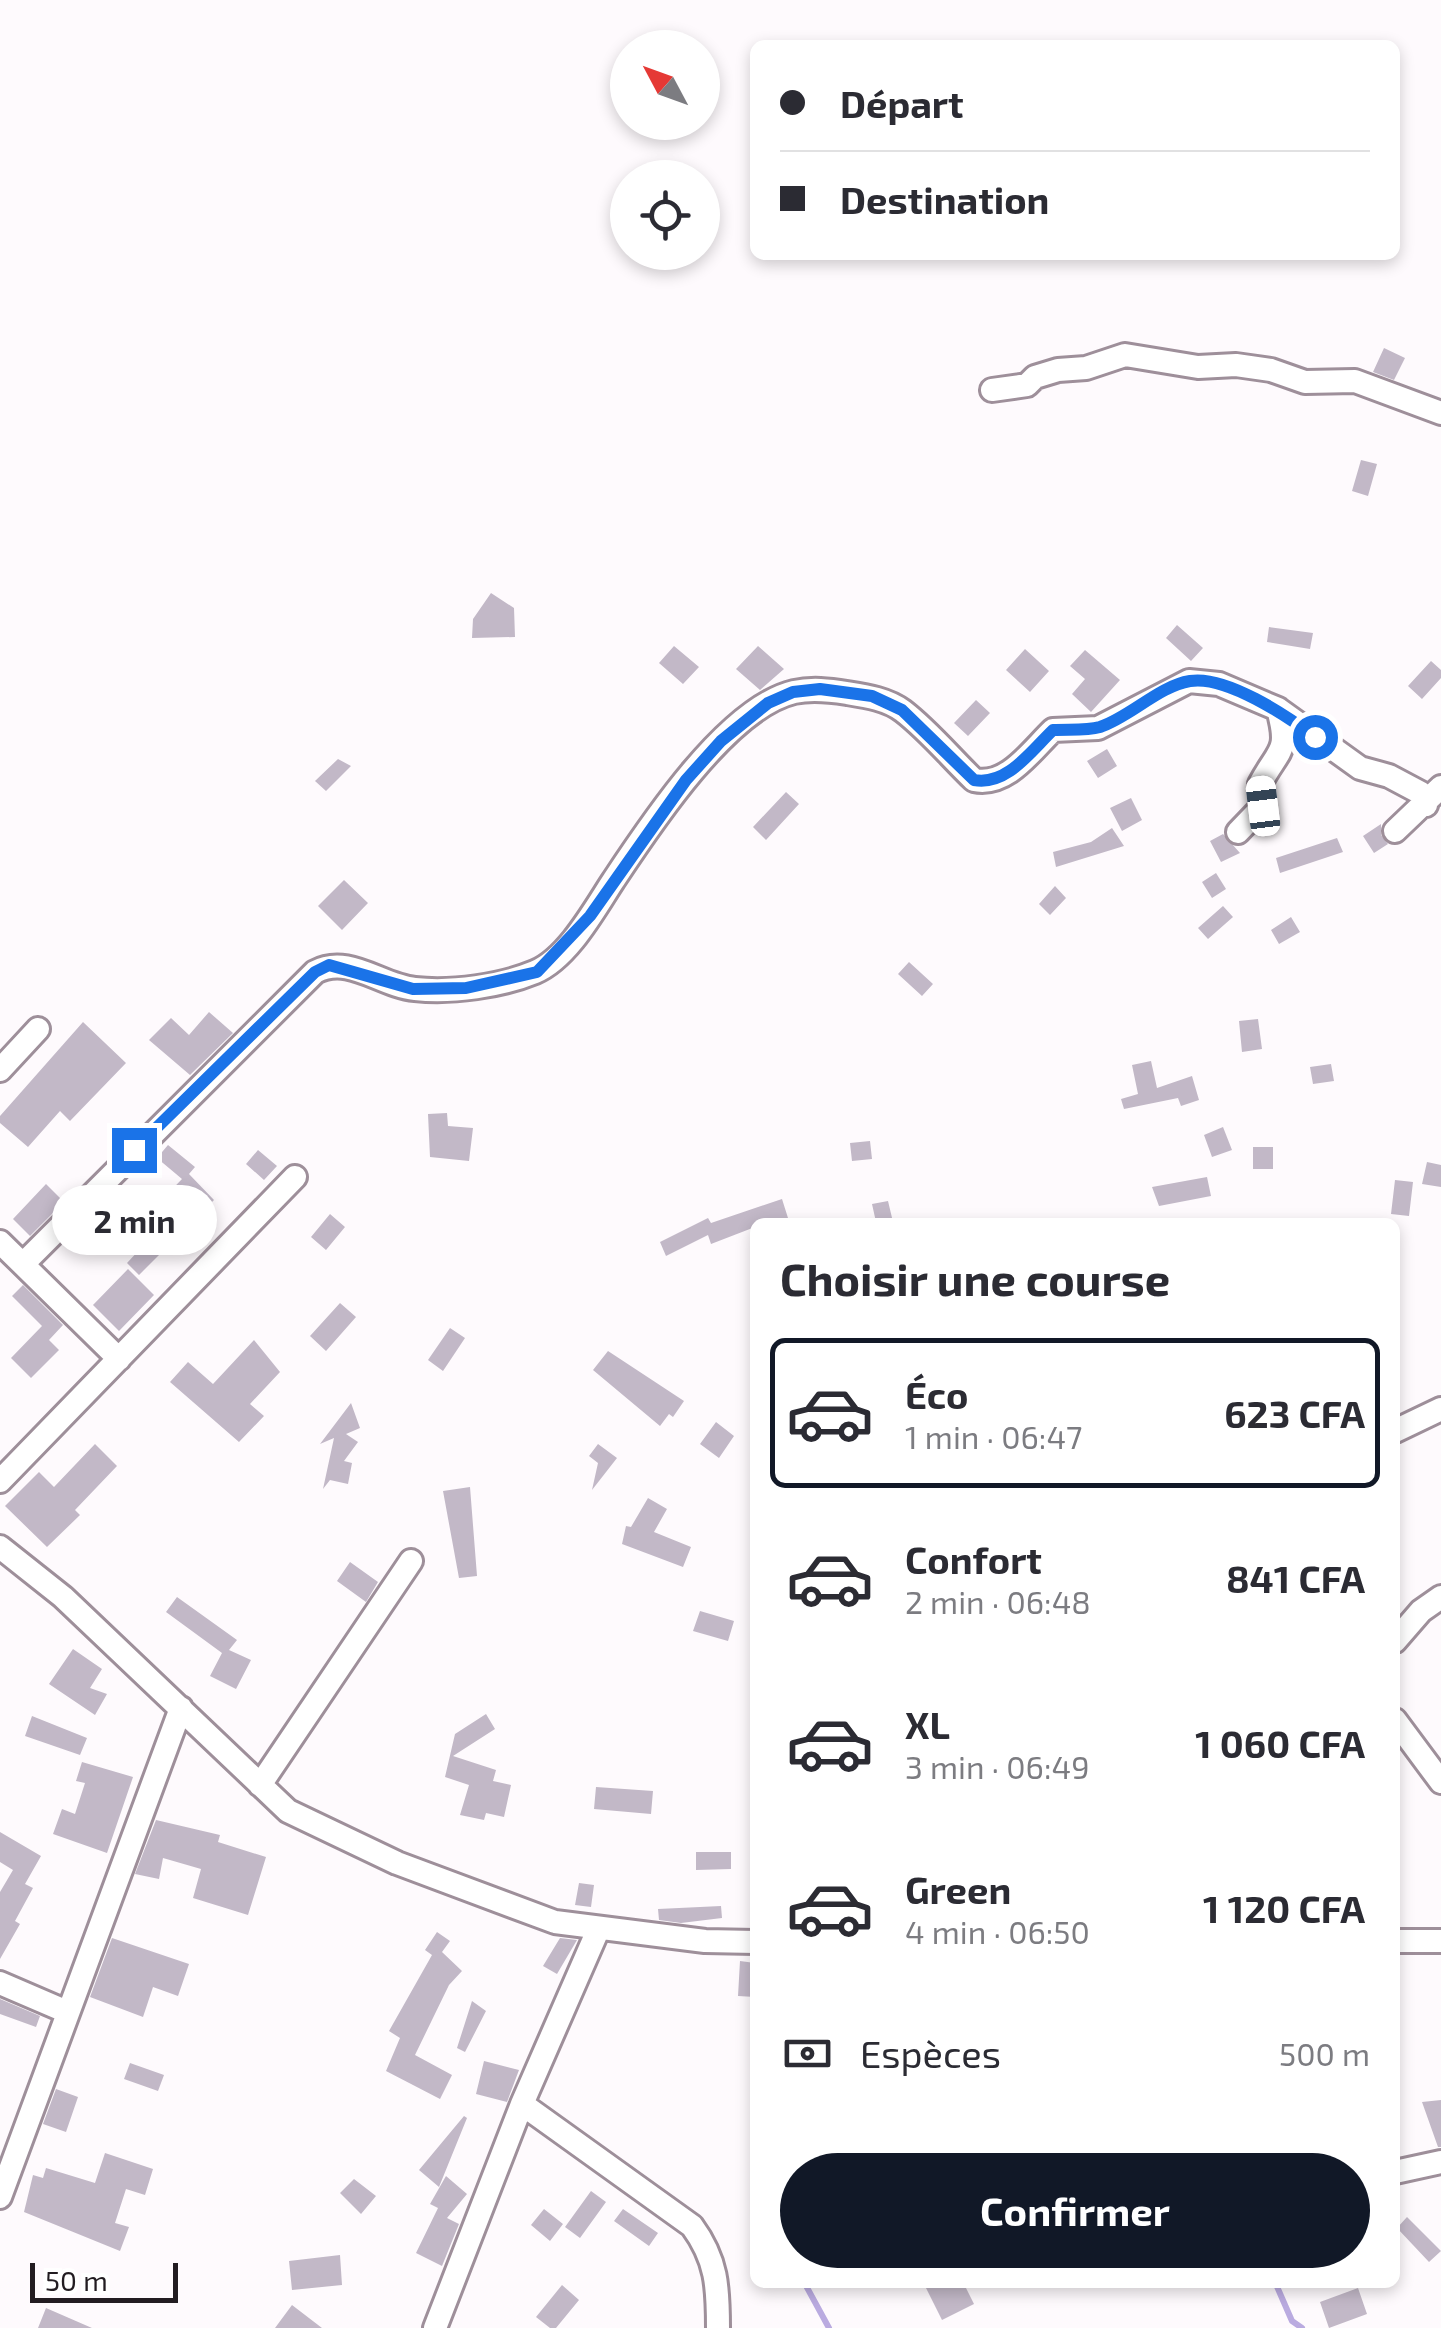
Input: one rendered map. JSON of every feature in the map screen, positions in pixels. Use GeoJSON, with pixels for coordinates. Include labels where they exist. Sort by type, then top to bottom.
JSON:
{"type":"FeatureCollection","features":[{"type":"Feature","properties":{"kind":"street"},"geometry":{"type":"LineString","coordinates":[[992,390],[1028,385],[1035,378],[1058,370],[1086,368],[1125,356],[1198,367],[1236,365],[1271,370],[1305,382],[1355,381],[1441,413]]}},
{"type":"Feature","properties":{"kind":"street"},"geometry":{"type":"LineString","coordinates":[[22,1264],[315,972],[329,965],[350,968],[413,989],[466,988],[537,972],[590,916],[689,776],[721,741],[768,703],[793,692],[820,689],[872,696],[902,710],[974,780],[986,782],[1000,780],[1053,730],[1098,728],[1189,681],[1218,684],[1278,708],[1360,768],[1433,796]]}},
{"type":"Feature","properties":{"kind":"street"},"geometry":{"type":"LineString","coordinates":[[1238,832],[1263,806],[1260,784],[1284,751],[1278,708]]}},
{"type":"Feature","properties":{"kind":"street"},"geometry":{"type":"LineString","coordinates":[[1395,831],[1433,796]]}},
{"type":"Feature","properties":{"kind":"street"},"geometry":{"type":"LineString","coordinates":[[0,1070],[38,1029]]}},
{"type":"Feature","properties":{"kind":"street"},"geometry":{"type":"LineString","coordinates":[[0,1481],[295,1177]]}},
{"type":"Feature","properties":{"kind":"street"},"geometry":{"type":"LineString","coordinates":[[0,1242],[118,1359]]}},
{"type":"Feature","properties":{"kind":"street"},"geometry":{"type":"LineString","coordinates":[[1400,1429],[1441,1409]]}},
{"type":"Feature","properties":{"kind":"street"},"geometry":{"type":"LineString","coordinates":[[0,1548],[63,1596],[288,1811],[514,1910],[598,1930],[750,1942]]}},
{"type":"Feature","properties":{"kind":"street"},"geometry":{"type":"LineString","coordinates":[[260,1785],[411,1561]]}},
{"type":"Feature","properties":{"kind":"street"},"geometry":{"type":"LineString","coordinates":[[1400,1636],[1441,1597]]}},
{"type":"Feature","properties":{"kind":"street"},"geometry":{"type":"LineString","coordinates":[[0,2197],[65,2010],[130,1852],[180,1708]]}},
{"type":"Feature","properties":{"kind":"street"},"geometry":{"type":"LineString","coordinates":[[1400,1727],[1441,1782]]}},
{"type":"Feature","properties":{"kind":"street"},"geometry":{"type":"LineString","coordinates":[[436,2328],[522,2104],[598,1930]]}},
{"type":"Feature","properties":{"kind":"street"},"geometry":{"type":"LineString","coordinates":[[1400,1941],[1441,1940]]}},
{"type":"Feature","properties":{"kind":"street"},"geometry":{"type":"LineString","coordinates":[[0,1983],[65,2010]]}},
{"type":"Feature","properties":{"kind":"street"},"geometry":{"type":"LineString","coordinates":[[522,2104],[692,2226],[710,2251],[718,2276],[718,2328]]}},
{"type":"Feature","properties":{"kind":"street"},"geometry":{"type":"LineString","coordinates":[[1400,2171],[1441,2162]]}},
{"type":"Feature","properties":{"kind":"building"},"geometry":{"type":"Polygon","coordinates":[[[1384,348],[1405,358],[1394,380],[1373,372],[1384,348]]]}},
{"type":"Feature","properties":{"kind":"building"},"geometry":{"type":"Polygon","coordinates":[[[1361,460],[1377,464],[1368,496],[1352,491],[1361,460]]]}},
{"type":"Feature","properties":{"kind":"building"},"geometry":{"type":"Polygon","coordinates":[[[491,593],[514,608],[515,637],[472,638],[473,619],[491,593]]]}},
{"type":"Feature","properties":{"kind":"building"},"geometry":{"type":"Polygon","coordinates":[[[1177,625],[1203,648],[1191,661],[1166,638],[1177,625]]]}},
{"type":"Feature","properties":{"kind":"building"},"geometry":{"type":"Polygon","coordinates":[[[1269,627],[1313,633],[1310,649],[1267,642],[1269,627]]]}},
{"type":"Feature","properties":{"kind":"building"},"geometry":{"type":"Polygon","coordinates":[[[674,646],[699,667],[683,684],[659,663],[674,646]]]}},
{"type":"Feature","properties":{"kind":"building"},"geometry":{"type":"Polygon","coordinates":[[[758,646],[784,669],[760,690],[736,669],[758,646]]]}},
{"type":"Feature","properties":{"kind":"building"},"geometry":{"type":"Polygon","coordinates":[[[1025,649],[1049,671],[1030,692],[1006,670],[1025,649]]]}},
{"type":"Feature","properties":{"kind":"building"},"geometry":{"type":"Polygon","coordinates":[[[1085,650],[1120,680],[1091,712],[1072,694],[1085,679],[1070,666],[1085,650]]]}},
{"type":"Feature","properties":{"kind":"building"},"geometry":{"type":"Polygon","coordinates":[[[1431,661],[1441,670],[1441,678],[1422,699],[1408,686],[1431,661]]]}},
{"type":"Feature","properties":{"kind":"building"},"geometry":{"type":"Polygon","coordinates":[[[976,700],[990,713],[968,736],[954,723],[976,700]]]}},
{"type":"Feature","properties":{"kind":"building"},"geometry":{"type":"Polygon","coordinates":[[[1107,749],[1117,766],[1098,778],[1087,761],[1107,749]]]}},
{"type":"Feature","properties":{"kind":"building"},"geometry":{"type":"Polygon","coordinates":[[[338,759],[351,766],[326,791],[315,781],[338,759]]]}},
{"type":"Feature","properties":{"kind":"building"},"geometry":{"type":"Polygon","coordinates":[[[786,792],[799,804],[766,840],[753,827],[786,792]]]}},
{"type":"Feature","properties":{"kind":"building"},"geometry":{"type":"Polygon","coordinates":[[[1131,798],[1142,820],[1122,831],[1110,808],[1131,798]]]}},
{"type":"Feature","properties":{"kind":"building"},"geometry":{"type":"Polygon","coordinates":[[[1381,824],[1381,835],[1388,844],[1374,853],[1363,836],[1381,824]]]}},
{"type":"Feature","properties":{"kind":"building"},"geometry":{"type":"Polygon","coordinates":[[[1112,828],[1124,846],[1056,867],[1053,852],[1091,842],[1112,828]]]}},
{"type":"Feature","properties":{"kind":"building"},"geometry":{"type":"Polygon","coordinates":[[[1223,834],[1240,853],[1221,862],[1210,841],[1223,834]]]}},
{"type":"Feature","properties":{"kind":"building"},"geometry":{"type":"Polygon","coordinates":[[[1337,838],[1343,852],[1280,873],[1276,858],[1337,838]]]}},
{"type":"Feature","properties":{"kind":"building"},"geometry":{"type":"Polygon","coordinates":[[[1216,873],[1226,889],[1212,898],[1202,882],[1216,873]]]}},
{"type":"Feature","properties":{"kind":"building"},"geometry":{"type":"Polygon","coordinates":[[[344,880],[368,903],[342,930],[318,906],[344,880]]]}},
{"type":"Feature","properties":{"kind":"building"},"geometry":{"type":"Polygon","coordinates":[[[1055,886],[1066,898],[1050,915],[1039,904],[1055,886]]]}},
{"type":"Feature","properties":{"kind":"building"},"geometry":{"type":"Polygon","coordinates":[[[1223,906],[1233,917],[1208,939],[1198,928],[1223,906]]]}},
{"type":"Feature","properties":{"kind":"building"},"geometry":{"type":"Polygon","coordinates":[[[1291,917],[1300,932],[1279,944],[1271,930],[1291,917]]]}},
{"type":"Feature","properties":{"kind":"building"},"geometry":{"type":"Polygon","coordinates":[[[909,962],[933,984],[922,996],[898,974],[909,962]]]}},
{"type":"Feature","properties":{"kind":"building"},"geometry":{"type":"Polygon","coordinates":[[[209,1012],[233,1033],[190,1075],[149,1040],[171,1018],[189,1035],[209,1012]]]}},
{"type":"Feature","properties":{"kind":"building"},"geometry":{"type":"Polygon","coordinates":[[[1258,1019],[1262,1049],[1242,1052],[1239,1021],[1258,1019]]]}},
{"type":"Feature","properties":{"kind":"building"},"geometry":{"type":"Polygon","coordinates":[[[83,1022],[126,1063],[70,1121],[60,1111],[28,1147],[0,1123],[0,1116],[83,1022]]]}},
{"type":"Feature","properties":{"kind":"building"},"geometry":{"type":"Polygon","coordinates":[[[1151,1061],[1157,1088],[1192,1076],[1199,1100],[1181,1106],[1178,1098],[1124,1109],[1121,1099],[1138,1094],[1132,1065],[1151,1061]]]}},
{"type":"Feature","properties":{"kind":"building"},"geometry":{"type":"Polygon","coordinates":[[[1331,1064],[1334,1081],[1313,1084],[1310,1067],[1331,1064]]]}},
{"type":"Feature","properties":{"kind":"building"},"geometry":{"type":"Polygon","coordinates":[[[447,1113],[448,1126],[473,1128],[469,1161],[430,1157],[428,1114],[447,1113]]]}},
{"type":"Feature","properties":{"kind":"building"},"geometry":{"type":"Polygon","coordinates":[[[1223,1127],[1232,1150],[1212,1157],[1204,1135],[1223,1127]]]}},
{"type":"Feature","properties":{"kind":"building"},"geometry":{"type":"Polygon","coordinates":[[[870,1141],[872,1159],[852,1161],[850,1143],[870,1141]]]}},
{"type":"Feature","properties":{"kind":"building"},"geometry":{"type":"Polygon","coordinates":[[[168,1145],[195,1167],[189,1174],[214,1200],[139,1275],[127,1263],[167,1220],[154,1208],[182,1179],[157,1158],[168,1145]]]}},
{"type":"Feature","properties":{"kind":"building"},"geometry":{"type":"Polygon","coordinates":[[[1253,1147],[1273,1147],[1273,1169],[1253,1169],[1253,1147]]]}},
{"type":"Feature","properties":{"kind":"building"},"geometry":{"type":"Polygon","coordinates":[[[258,1150],[277,1166],[264,1180],[246,1164],[258,1150]]]}},
{"type":"Feature","properties":{"kind":"building"},"geometry":{"type":"Polygon","coordinates":[[[1427,1162],[1441,1165],[1441,1187],[1422,1184],[1427,1162]]]}},
{"type":"Feature","properties":{"kind":"building"},"geometry":{"type":"Polygon","coordinates":[[[1207,1177],[1211,1196],[1159,1206],[1152,1187],[1207,1177]]]}},
{"type":"Feature","properties":{"kind":"building"},"geometry":{"type":"Polygon","coordinates":[[[1395,1180],[1413,1182],[1409,1216],[1391,1214],[1395,1180]]]}},
{"type":"Feature","properties":{"kind":"building"},"geometry":{"type":"Polygon","coordinates":[[[46,1184],[64,1202],[30,1236],[13,1219],[46,1184]]]}},
{"type":"Feature","properties":{"kind":"building"},"geometry":{"type":"Polygon","coordinates":[[[782,1199],[788,1218],[750,1218],[750,1229],[711,1244],[708,1235],[666,1256],[660,1242],[708,1218],[711,1223],[782,1199]]]}},
{"type":"Feature","properties":{"kind":"building"},"geometry":{"type":"Polygon","coordinates":[[[888,1201],[892,1218],[875,1218],[872,1204],[888,1201]]]}},
{"type":"Feature","properties":{"kind":"building"},"geometry":{"type":"Polygon","coordinates":[[[330,1214],[345,1227],[326,1250],[311,1237],[330,1214]]]}},
{"type":"Feature","properties":{"kind":"building"},"geometry":{"type":"Polygon","coordinates":[[[128,1269],[154,1295],[119,1331],[93,1305],[128,1269]]]}},
{"type":"Feature","properties":{"kind":"building"},"geometry":{"type":"Polygon","coordinates":[[[23,1285],[63,1325],[49,1340],[59,1350],[31,1378],[11,1358],[42,1326],[12,1296],[23,1285]]]}},
{"type":"Feature","properties":{"kind":"building"},"geometry":{"type":"Polygon","coordinates":[[[340,1303],[356,1317],[326,1351],[310,1336],[340,1303]]]}},
{"type":"Feature","properties":{"kind":"building"},"geometry":{"type":"Polygon","coordinates":[[[450,1328],[465,1338],[443,1371],[428,1360],[450,1328]]]}},
{"type":"Feature","properties":{"kind":"building"},"geometry":{"type":"Polygon","coordinates":[[[254,1340],[280,1372],[250,1404],[264,1416],[239,1442],[170,1382],[188,1362],[213,1384],[254,1340]]]}},
{"type":"Feature","properties":{"kind":"building"},"geometry":{"type":"Polygon","coordinates":[[[608,1351],[684,1401],[673,1417],[669,1414],[660,1426],[593,1370],[608,1351]]]}},
{"type":"Feature","properties":{"kind":"building"},"geometry":{"type":"Polygon","coordinates":[[[351,1403],[360,1428],[346,1434],[358,1442],[344,1461],[352,1463],[348,1484],[330,1480],[323,1489],[334,1438],[320,1444],[351,1403]]]}},
{"type":"Feature","properties":{"kind":"building"},"geometry":{"type":"Polygon","coordinates":[[[716,1422],[734,1436],[719,1458],[700,1444],[716,1422]]]}},
{"type":"Feature","properties":{"kind":"building"},"geometry":{"type":"Polygon","coordinates":[[[95,1444],[117,1466],[75,1510],[80,1515],[47,1547],[5,1506],[39,1472],[54,1487],[95,1444]]]}},
{"type":"Feature","properties":{"kind":"building"},"geometry":{"type":"Polygon","coordinates":[[[598,1444],[617,1458],[592,1490],[598,1463],[589,1456],[598,1444]]]}},
{"type":"Feature","properties":{"kind":"building"},"geometry":{"type":"Polygon","coordinates":[[[470,1487],[477,1576],[459,1578],[443,1491],[470,1487]]]}},
{"type":"Feature","properties":{"kind":"building"},"geometry":{"type":"Polygon","coordinates":[[[648,1498],[667,1509],[654,1532],[691,1547],[683,1567],[622,1544],[626,1526],[631,1527],[648,1498]]]}},
{"type":"Feature","properties":{"kind":"building"},"geometry":{"type":"Polygon","coordinates":[[[350,1562],[378,1582],[366,1602],[337,1581],[350,1562]]]}},
{"type":"Feature","properties":{"kind":"building"},"geometry":{"type":"Polygon","coordinates":[[[177,1597],[237,1640],[229,1650],[251,1660],[236,1689],[210,1676],[222,1653],[166,1612],[177,1597]]]}},
{"type":"Feature","properties":{"kind":"building"},"geometry":{"type":"Polygon","coordinates":[[[700,1611],[734,1621],[728,1641],[693,1631],[700,1611]]]}},
{"type":"Feature","properties":{"kind":"building"},"geometry":{"type":"Polygon","coordinates":[[[73,1649],[102,1669],[90,1688],[107,1694],[95,1715],[49,1684],[73,1649]]]}},
{"type":"Feature","properties":{"kind":"building"},"geometry":{"type":"Polygon","coordinates":[[[486,1714],[495,1729],[453,1756],[496,1770],[493,1781],[511,1785],[504,1817],[486,1813],[484,1820],[460,1815],[469,1785],[445,1777],[455,1734],[486,1714]]]}},
{"type":"Feature","properties":{"kind":"building"},"geometry":{"type":"Polygon","coordinates":[[[32,1716],[87,1738],[80,1755],[25,1736],[32,1716]]]}},
{"type":"Feature","properties":{"kind":"building"},"geometry":{"type":"Polygon","coordinates":[[[82,1762],[133,1777],[107,1853],[53,1834],[62,1809],[75,1814],[85,1783],[76,1781],[82,1762]]]}},
{"type":"Feature","properties":{"kind":"building"},"geometry":{"type":"Polygon","coordinates":[[[596,1787],[653,1791],[651,1814],[594,1809],[596,1787]]]}},
{"type":"Feature","properties":{"kind":"building"},"geometry":{"type":"Polygon","coordinates":[[[156,1820],[220,1835],[218,1842],[266,1857],[248,1915],[193,1898],[201,1869],[163,1858],[159,1879],[135,1874],[156,1820]]]}},
{"type":"Feature","properties":{"kind":"building"},"geometry":{"type":"Polygon","coordinates":[[[0,1832],[41,1856],[25,1884],[33,1888],[15,1921],[20,1924],[0,1959],[0,1892],[13,1870],[0,1862],[0,1832]]]}},
{"type":"Feature","properties":{"kind":"building"},"geometry":{"type":"Polygon","coordinates":[[[696,1852],[731,1852],[731,1869],[696,1870],[696,1852]]]}},
{"type":"Feature","properties":{"kind":"building"},"geometry":{"type":"Polygon","coordinates":[[[579,1883],[594,1885],[591,1907],[575,1905],[579,1883]]]}},
{"type":"Feature","properties":{"kind":"building"},"geometry":{"type":"Polygon","coordinates":[[[721,1906],[722,1918],[681,1923],[659,1920],[658,1909],[721,1906]]]}},
{"type":"Feature","properties":{"kind":"building"},"geometry":{"type":"Polygon","coordinates":[[[437,1932],[450,1941],[442,1952],[462,1971],[449,1985],[415,2055],[452,2075],[440,2099],[386,2071],[400,2038],[389,2031],[432,1955],[425,1950],[437,1932]]]}},
{"type":"Feature","properties":{"kind":"building"},"geometry":{"type":"Polygon","coordinates":[[[112,1938],[189,1964],[178,1996],[153,1987],[143,2017],[90,1997],[112,1938]]]}},
{"type":"Feature","properties":{"kind":"building"},"geometry":{"type":"Polygon","coordinates":[[[560,1938],[577,1940],[557,1974],[543,1966],[560,1938]]]}},
{"type":"Feature","properties":{"kind":"building"},"geometry":{"type":"Polygon","coordinates":[[[740,1961],[750,1962],[750,1997],[738,1996],[740,1961]]]}},
{"type":"Feature","properties":{"kind":"building"},"geometry":{"type":"Polygon","coordinates":[[[0,1999],[40,2016],[36,2027],[0,2014],[0,1999]]]}},
{"type":"Feature","properties":{"kind":"building"},"geometry":{"type":"Polygon","coordinates":[[[472,2001],[486,2011],[465,2052],[457,2048],[472,2001]]]}},
{"type":"Feature","properties":{"kind":"building"},"geometry":{"type":"Polygon","coordinates":[[[484,2061],[519,2070],[507,2102],[476,2094],[484,2061]]]}},
{"type":"Feature","properties":{"kind":"building"},"geometry":{"type":"Polygon","coordinates":[[[130,2063],[164,2075],[158,2091],[124,2079],[130,2063]]]}},
{"type":"Feature","properties":{"kind":"building"},"geometry":{"type":"Polygon","coordinates":[[[56,2089],[78,2097],[66,2132],[43,2124],[56,2089]]]}},
{"type":"Feature","properties":{"kind":"building"},"geometry":{"type":"Polygon","coordinates":[[[1441,2100],[1441,2147],[1438,2147],[1422,2102],[1441,2100]]]}},
{"type":"Feature","properties":{"kind":"building"},"geometry":{"type":"Polygon","coordinates":[[[464,2116],[467,2118],[439,2187],[419,2170],[464,2116]]]}},
{"type":"Feature","properties":{"kind":"building"},"geometry":{"type":"Polygon","coordinates":[[[105,2153],[153,2169],[145,2195],[126,2189],[115,2223],[129,2227],[120,2251],[24,2212],[33,2175],[43,2178],[46,2168],[95,2183],[105,2153]]]}},
{"type":"Feature","properties":{"kind":"building"},"geometry":{"type":"Polygon","coordinates":[[[446,2176],[467,2194],[447,2218],[459,2224],[442,2266],[416,2253],[438,2208],[430,2204],[446,2176]]]}},
{"type":"Feature","properties":{"kind":"building"},"geometry":{"type":"Polygon","coordinates":[[[354,2179],[376,2196],[361,2214],[340,2193],[354,2179]]]}},
{"type":"Feature","properties":{"kind":"building"},"geometry":{"type":"Polygon","coordinates":[[[591,2191],[606,2202],[580,2238],[565,2227],[591,2191]]]}},
{"type":"Feature","properties":{"kind":"building"},"geometry":{"type":"Polygon","coordinates":[[[544,2209],[563,2224],[550,2241],[531,2225],[544,2209]]]}},
{"type":"Feature","properties":{"kind":"building"},"geometry":{"type":"Polygon","coordinates":[[[623,2209],[658,2233],[649,2246],[614,2221],[623,2209]]]}},
{"type":"Feature","properties":{"kind":"building"},"geometry":{"type":"Polygon","coordinates":[[[1407,2217],[1441,2251],[1429,2262],[1400,2231],[1407,2217]]]}},
{"type":"Feature","properties":{"kind":"building"},"geometry":{"type":"Polygon","coordinates":[[[340,2255],[342,2285],[292,2290],[289,2261],[340,2255]]]}},
{"type":"Feature","properties":{"kind":"building"},"geometry":{"type":"Polygon","coordinates":[[[562,2285],[579,2300],[556,2328],[550,2328],[536,2317],[562,2285]]]}},
{"type":"Feature","properties":{"kind":"building"},"geometry":{"type":"Polygon","coordinates":[[[926,2288],[966,2288],[974,2304],[942,2320],[926,2288]]]}},
{"type":"Feature","properties":{"kind":"building"},"geometry":{"type":"Polygon","coordinates":[[[1358,2288],[1367,2314],[1329,2328],[1320,2302],[1358,2288]]]}},
{"type":"Feature","properties":{"kind":"building"},"geometry":{"type":"Polygon","coordinates":[[[292,2305],[322,2328],[275,2328],[292,2305]]]}},
{"type":"Feature","properties":{"kind":"building"},"geometry":{"type":"Polygon","coordinates":[[[46,2308],[92,2328],[38,2328],[46,2308]]]}},
{"type":"Feature","properties":{"kind":"waterway"},"geometry":{"type":"LineString","coordinates":[[807,2288],[829,2328]]}},
{"type":"Feature","properties":{"kind":"waterway"},"geometry":{"type":"LineString","coordinates":[[1278,2288],[1292,2321],[1302,2328]]}},
{"type":"Feature","properties":{"kind":"route"},"geometry":{"type":"LineString","coordinates":[[134,1150],[315,972],[329,965],[413,989],[466,988],[537,972],[590,916],[686,780],[721,741],[768,703],[793,692],[820,689],[872,696],[902,710],[974,780],[986,782],[1000,780],[1053,730],[1098,728],[1189,681],[1218,684],[1241,692],[1258,704],[1278,708],[1315,737]]}}]}
